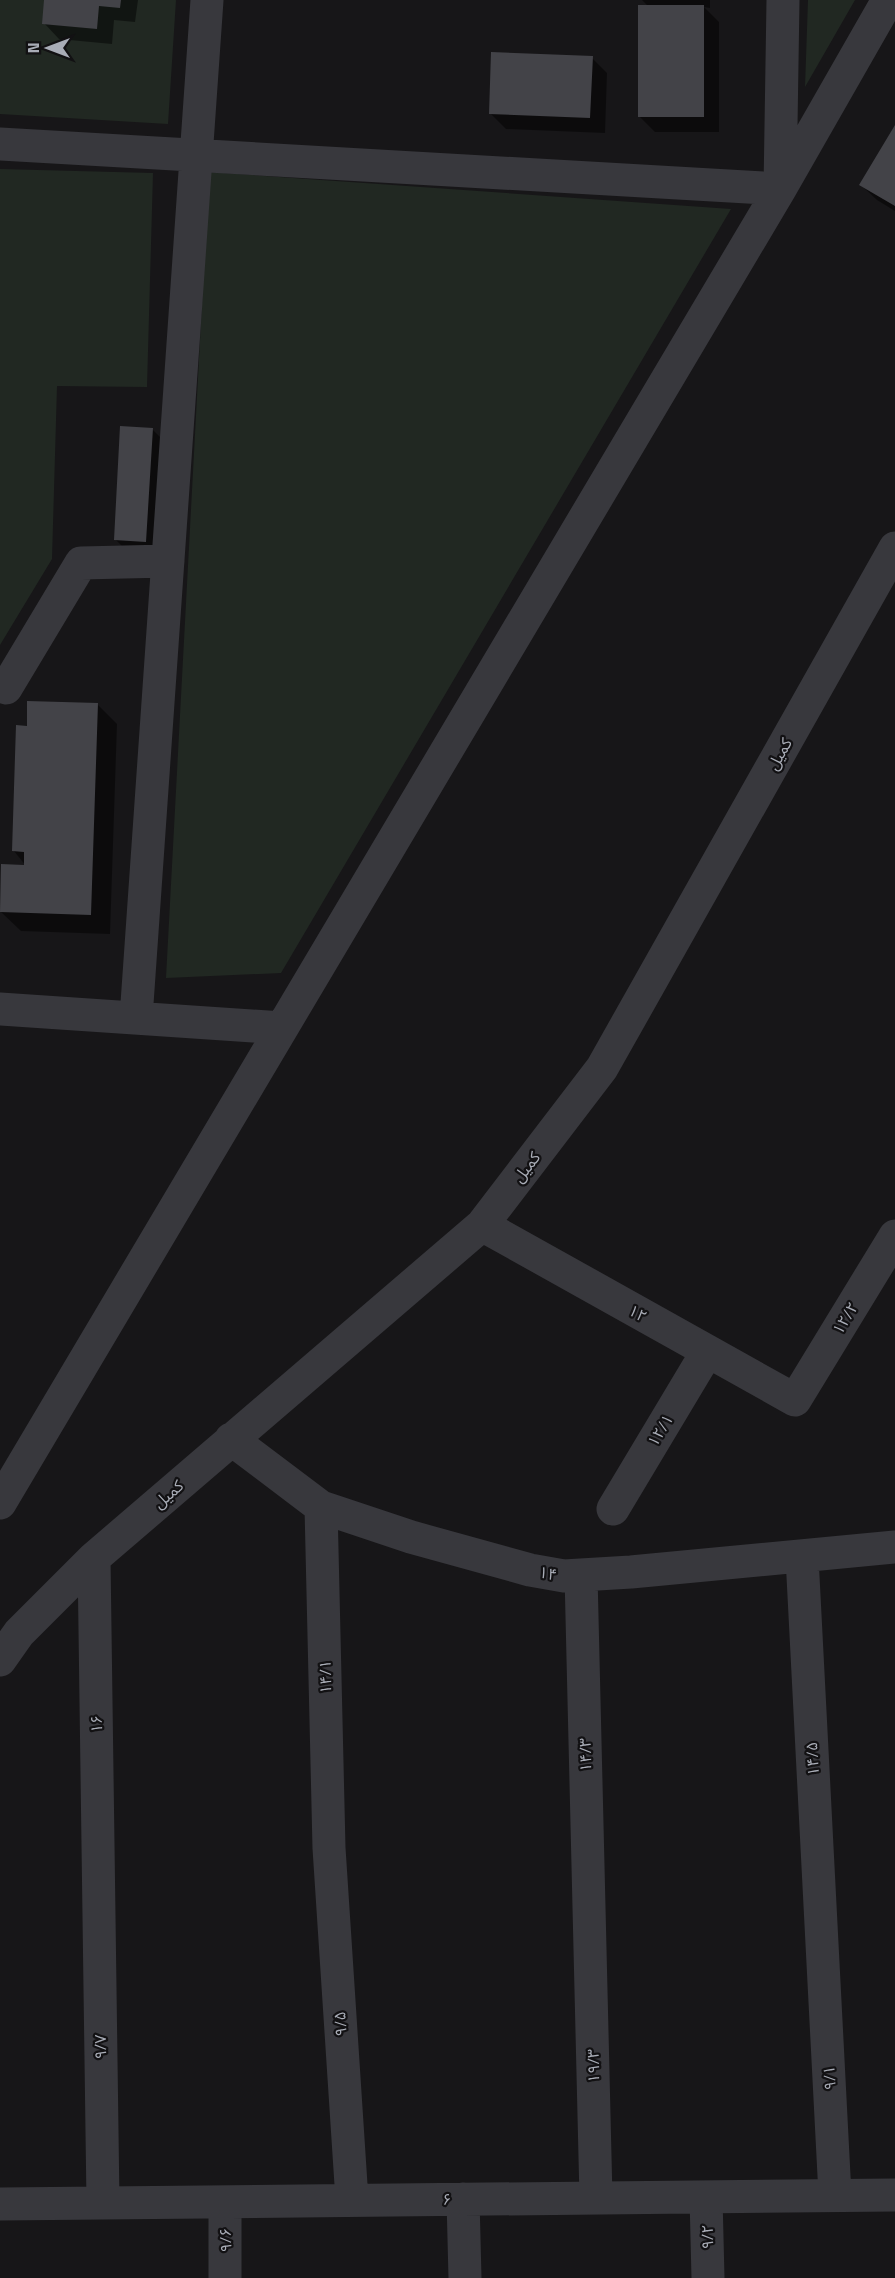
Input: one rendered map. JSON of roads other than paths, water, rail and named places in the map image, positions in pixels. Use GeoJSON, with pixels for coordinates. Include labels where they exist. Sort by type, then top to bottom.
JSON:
{"type":"FeatureCollection","features":[{"type":"Feature","properties":{"kind":"street"},"geometry":{"type":"LineString","coordinates":[[136,1018],[207,0]]}},
{"type":"Feature","properties":{"kind":"street"},"geometry":{"type":"LineString","coordinates":[[780,189],[783,0]]}},
{"type":"Feature","properties":{"kind":"street"},"geometry":{"type":"LineString","coordinates":[[0,1503],[780,189],[888,0]]}},
{"type":"Feature","properties":{"kind":"street"},"geometry":{"type":"LineString","coordinates":[[0,144],[780,189]]}},
{"type":"Feature","properties":{"kind":"street","name":"کمیل"},"geometry":{"type":"LineString","coordinates":[[0,1660],[19,1633],[94,1558],[482,1225],[602,1068],[895,548]]}},
{"type":"Feature","properties":{"kind":"street"},"geometry":{"type":"LineString","coordinates":[[6,688],[81,563],[168,561]]}},
{"type":"Feature","properties":{"kind":"street"},"geometry":{"type":"LineString","coordinates":[[0,1009],[282,1028]]}},
{"type":"Feature","properties":{"kind":"street","name":"۱۲"},"geometry":{"type":"LineString","coordinates":[[482,1225],[795,1400]]}},
{"type":"Feature","properties":{"kind":"street","name":"۱۲/۲"},"geometry":{"type":"LineString","coordinates":[[795,1400],[895,1236]]}},
{"type":"Feature","properties":{"kind":"street","name":"۱۲/۱"},"geometry":{"type":"LineString","coordinates":[[613,1509],[707,1352]]}},
{"type":"Feature","properties":{"kind":"street","name":"۱۴"},"geometry":{"type":"LineString","coordinates":[[231,1439],[321,1507],[411,1537],[530,1570],[564,1576],[802,1557],[895,1547]]}},
{"type":"Feature","properties":{"kind":"street","name":"۱۴/۱"},"geometry":{"type":"LineString","coordinates":[[321,1507],[329,1848]]}},
{"type":"Feature","properties":{"kind":"street","name":"۱۴/۵"},"geometry":{"type":"LineString","coordinates":[[802,1557],[823,1961]]}},
{"type":"Feature","properties":{"kind":"street","name":"۱۶"},"geometry":{"type":"LineString","coordinates":[[94,1558],[97,1890]]}},
{"type":"Feature","properties":{"kind":"street","name":"۱۴/۳"},"geometry":{"type":"LineString","coordinates":[[581,1575],[590,1934]]}},
{"type":"Feature","properties":{"kind":"street","name":"۹/۵"},"geometry":{"type":"LineString","coordinates":[[329,1848],[352,2200]]}},
{"type":"Feature","properties":{"kind":"street","name":"۹/۷"},"geometry":{"type":"LineString","coordinates":[[97,1890],[103,2203]]}},
{"type":"Feature","properties":{"kind":"street","name":"۱۹/۳"},"geometry":{"type":"LineString","coordinates":[[590,1934],[596,2198]]}},
{"type":"Feature","properties":{"kind":"street","name":"۹/۱"},"geometry":{"type":"LineString","coordinates":[[823,1961],[834,2195]]}},
{"type":"Feature","properties":{"kind":"street","name":"۶"},"geometry":{"type":"LineString","coordinates":[[0,2204],[895,2195]]}},
{"type":"Feature","properties":{"kind":"street","name":"۹/۲"},"geometry":{"type":"LineString","coordinates":[[706,2197],[708,2278]]}},
{"type":"Feature","properties":{"kind":"street"},"geometry":{"type":"LineString","coordinates":[[463,2199],[465,2278]]}},
{"type":"Feature","properties":{"kind":"street","name":"۹/۶"},"geometry":{"type":"LineString","coordinates":[[225,2202],[225,2278]]}}]}
